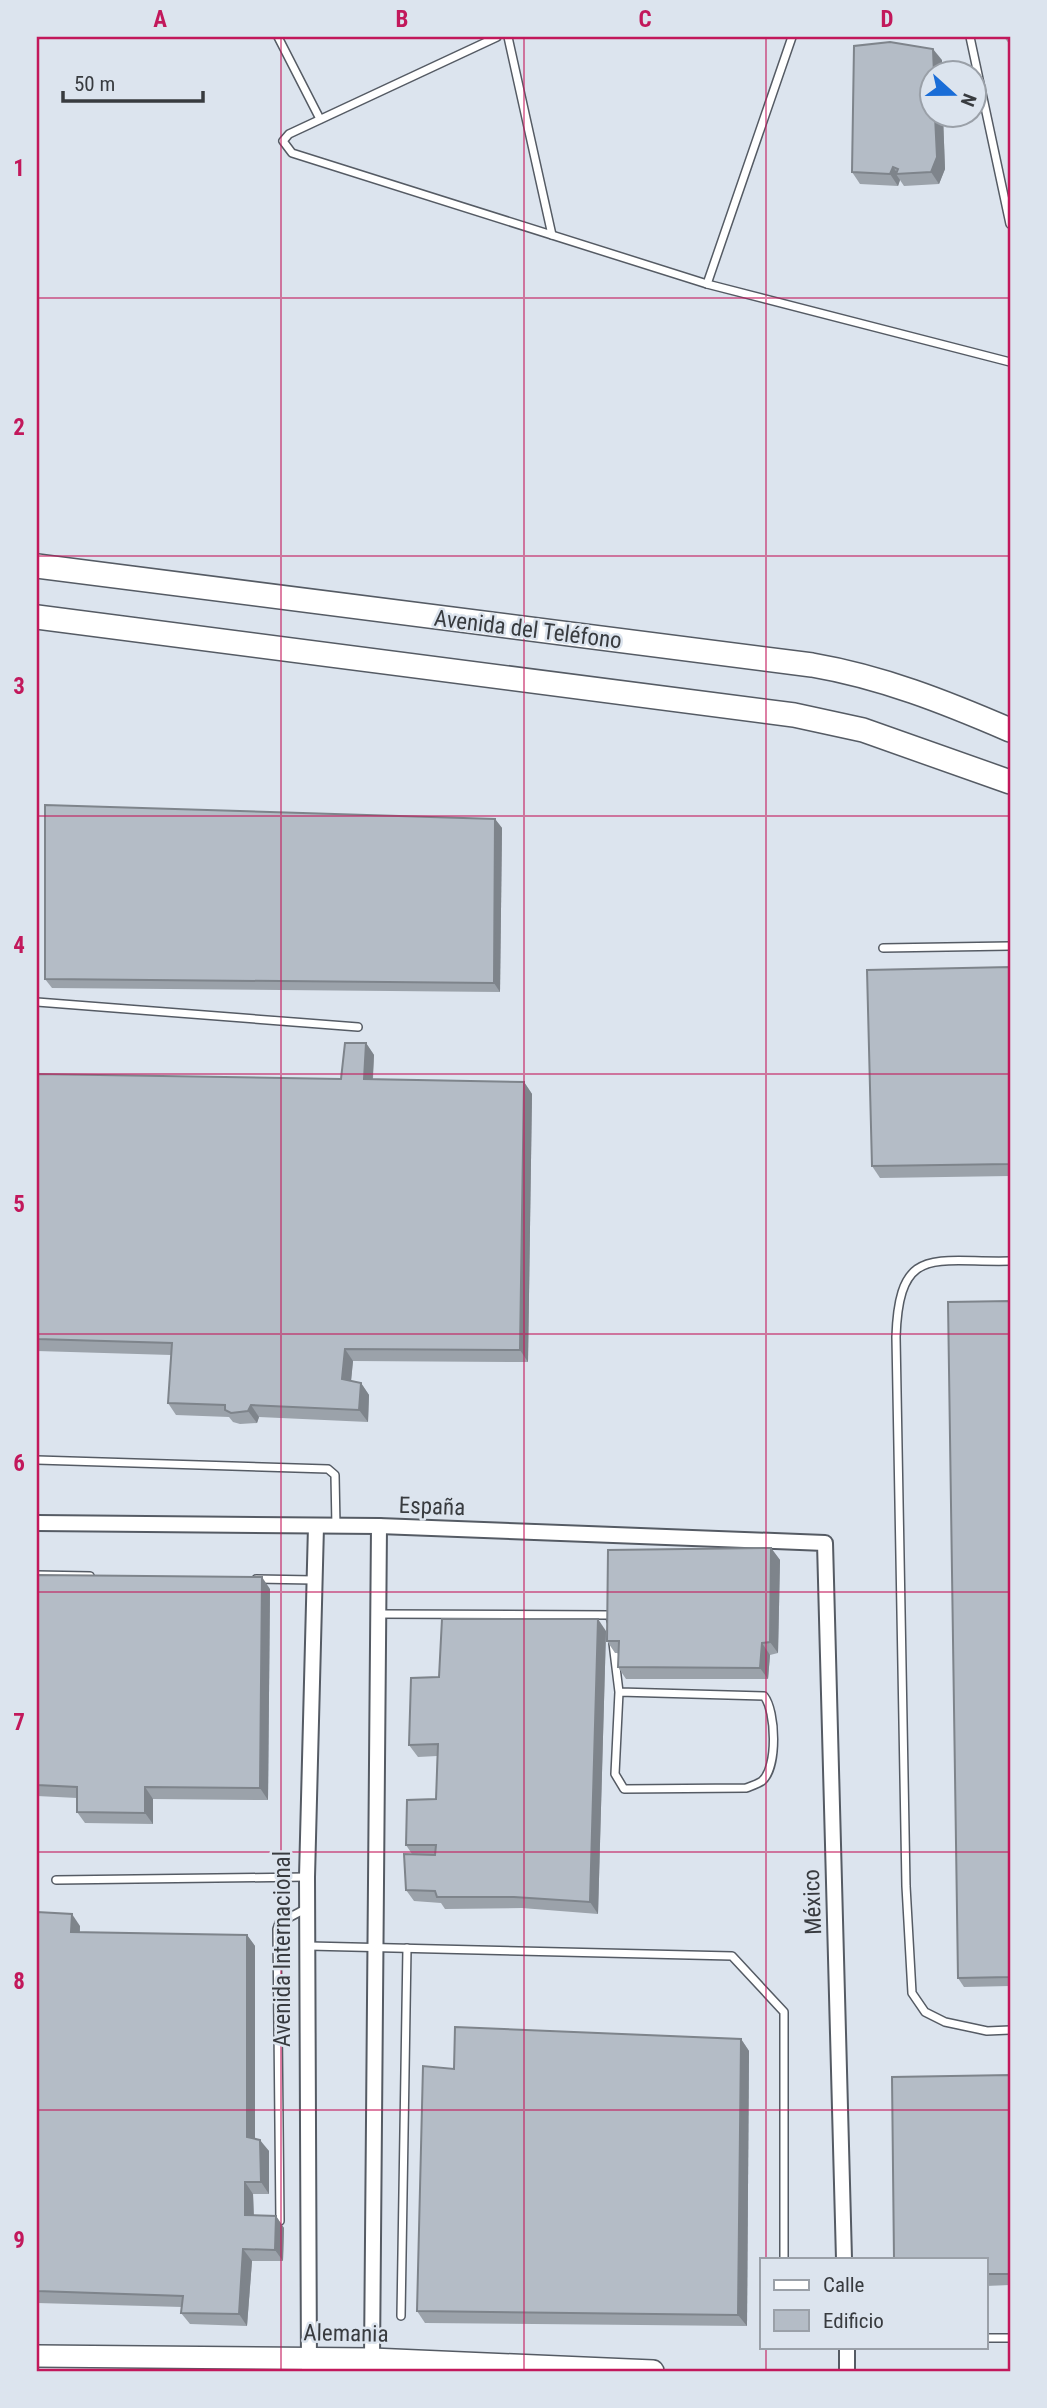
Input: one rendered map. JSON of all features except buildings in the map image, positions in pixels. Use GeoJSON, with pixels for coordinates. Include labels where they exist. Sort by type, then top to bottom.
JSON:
{"type":"FeatureCollection","features":[{"type":"Feature","properties":{"kind":"main road","name":"Avenida del Teléfono"},"geometry":{"type":"LineString","coordinates":[[37,566],[812,665],[901,685],[1010,730]]}},
{"type":"Feature","properties":{"kind":"main road"},"geometry":{"type":"LineString","coordinates":[[37,617],[794,715],[863,730],[1010,782]]}},
{"type":"Feature","properties":{"kind":"main road","name":"Alemania"},"geometry":{"type":"LineString","coordinates":[[37,2356],[309,2365],[653,2371]]}},
{"type":"Feature","properties":{"kind":"street","name":"España"},"geometry":{"type":"LineString","coordinates":[[37,1523],[379,1526],[825,1543]]}},
{"type":"Feature","properties":{"kind":"street","name":"Avenida Internacional"},"geometry":{"type":"LineString","coordinates":[[309,2365],[307,1877],[316,1526]]}},
{"type":"Feature","properties":{"kind":"street"},"geometry":{"type":"LineString","coordinates":[[372,2365],[379,1526]]}},
{"type":"Feature","properties":{"kind":"street","name":"México"},"geometry":{"type":"LineString","coordinates":[[825,1543],[844,2258]]}},
{"type":"Feature","properties":{"kind":"street"},"geometry":{"type":"LineString","coordinates":[[847,2348],[847,2371]]}},
{"type":"Feature","properties":{"kind":"lane"},"geometry":{"type":"LineString","coordinates":[[278,37],[320,119]]}},
{"type":"Feature","properties":{"kind":"lane"},"geometry":{"type":"LineString","coordinates":[[498,37],[320,119],[286,137],[284,145],[288,152],[707,284],[1010,362]]}},
{"type":"Feature","properties":{"kind":"lane"},"geometry":{"type":"LineString","coordinates":[[508,37],[552,235]]}},
{"type":"Feature","properties":{"kind":"lane"},"geometry":{"type":"LineString","coordinates":[[707,284],[792,37]]}},
{"type":"Feature","properties":{"kind":"lane"},"geometry":{"type":"LineString","coordinates":[[970,37],[1010,223]]}},
{"type":"Feature","properties":{"kind":"lane"},"geometry":{"type":"LineString","coordinates":[[883,948],[1010,946]]}},
{"type":"Feature","properties":{"kind":"lane"},"geometry":{"type":"LineString","coordinates":[[37,1002],[358,1027]]}},
{"type":"Feature","properties":{"kind":"lane"},"geometry":{"type":"LineString","coordinates":[[1010,1261],[930,1264],[916,1267],[902,1284],[897,1309],[896,1337],[906,1872],[912,1993],[925,2012],[945,2022],[987,2031],[1010,2030]]}},
{"type":"Feature","properties":{"kind":"lane"},"geometry":{"type":"LineString","coordinates":[[37,1460],[328,1469],[335,1475],[336,1526]]}},
{"type":"Feature","properties":{"kind":"lane"},"geometry":{"type":"LineString","coordinates":[[37,1575],[104,1576]]}},
{"type":"Feature","properties":{"kind":"lane"},"geometry":{"type":"LineString","coordinates":[[239,1578],[314,1580]]}},
{"type":"Feature","properties":{"kind":"lane"},"geometry":{"type":"LineString","coordinates":[[378,1614],[610,1615],[619,1692],[615,1774],[624,1789],[746,1788],[761,1782],[772,1766],[772,1706],[764,1696],[619,1692]]}},
{"type":"Feature","properties":{"kind":"lane"},"geometry":{"type":"LineString","coordinates":[[56,1880],[307,1877]]}},
{"type":"Feature","properties":{"kind":"lane"},"geometry":{"type":"LineString","coordinates":[[280,2221],[277,1929],[279,1923],[308,1908]]}},
{"type":"Feature","properties":{"kind":"lane"},"geometry":{"type":"LineString","coordinates":[[309,1945],[732,1956],[784,2012],[784,2258]]}},
{"type":"Feature","properties":{"kind":"lane"},"geometry":{"type":"LineString","coordinates":[[401,2316],[407,1948]]}},
{"type":"Feature","properties":{"kind":"lane"},"geometry":{"type":"LineString","coordinates":[[988,2338],[1010,2337]]}}]}
